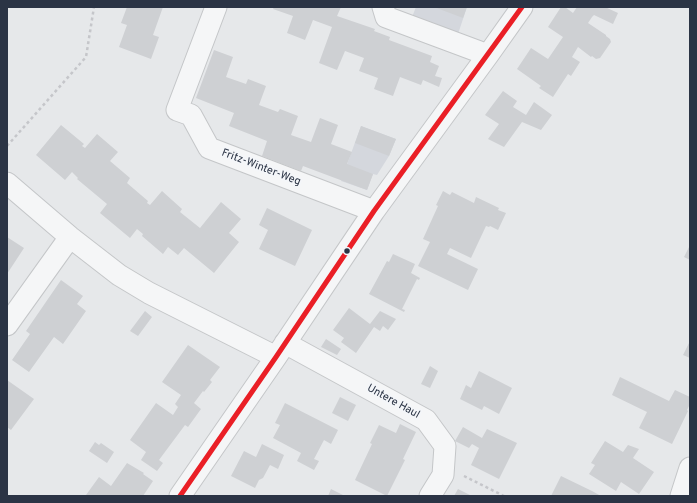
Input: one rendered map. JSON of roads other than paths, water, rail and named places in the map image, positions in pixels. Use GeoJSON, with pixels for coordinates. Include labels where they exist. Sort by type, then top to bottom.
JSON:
{"type":"FeatureCollection","features":[{"type":"Feature","properties":{"kind":"street","name":"Fritz-Winter-Weg"},"geometry":{"type":"LineString","coordinates":[[216,7],[177,110],[191,115],[209,148],[374,211]]}},
{"type":"Feature","properties":{"kind":"street"},"geometry":{"type":"LineString","coordinates":[[383,7],[386,17],[488,55]]}},
{"type":"Feature","properties":{"kind":"street"},"geometry":{"type":"LineString","coordinates":[[180,496],[349,251],[374,211],[522,7]]}},
{"type":"Feature","properties":{"kind":"street","name":"Untere Haul"},"geometry":{"type":"LineString","coordinates":[[7,183],[70,237],[119,275],[156,297],[281,350],[426,420],[445,446],[443,476],[430,496]]}},
{"type":"Feature","properties":{"kind":"street"},"geometry":{"type":"LineString","coordinates":[[7,325],[70,237]]}},
{"type":"Feature","properties":{"kind":"street"},"geometry":{"type":"LineString","coordinates":[[681,496],[690,468]]}}]}
